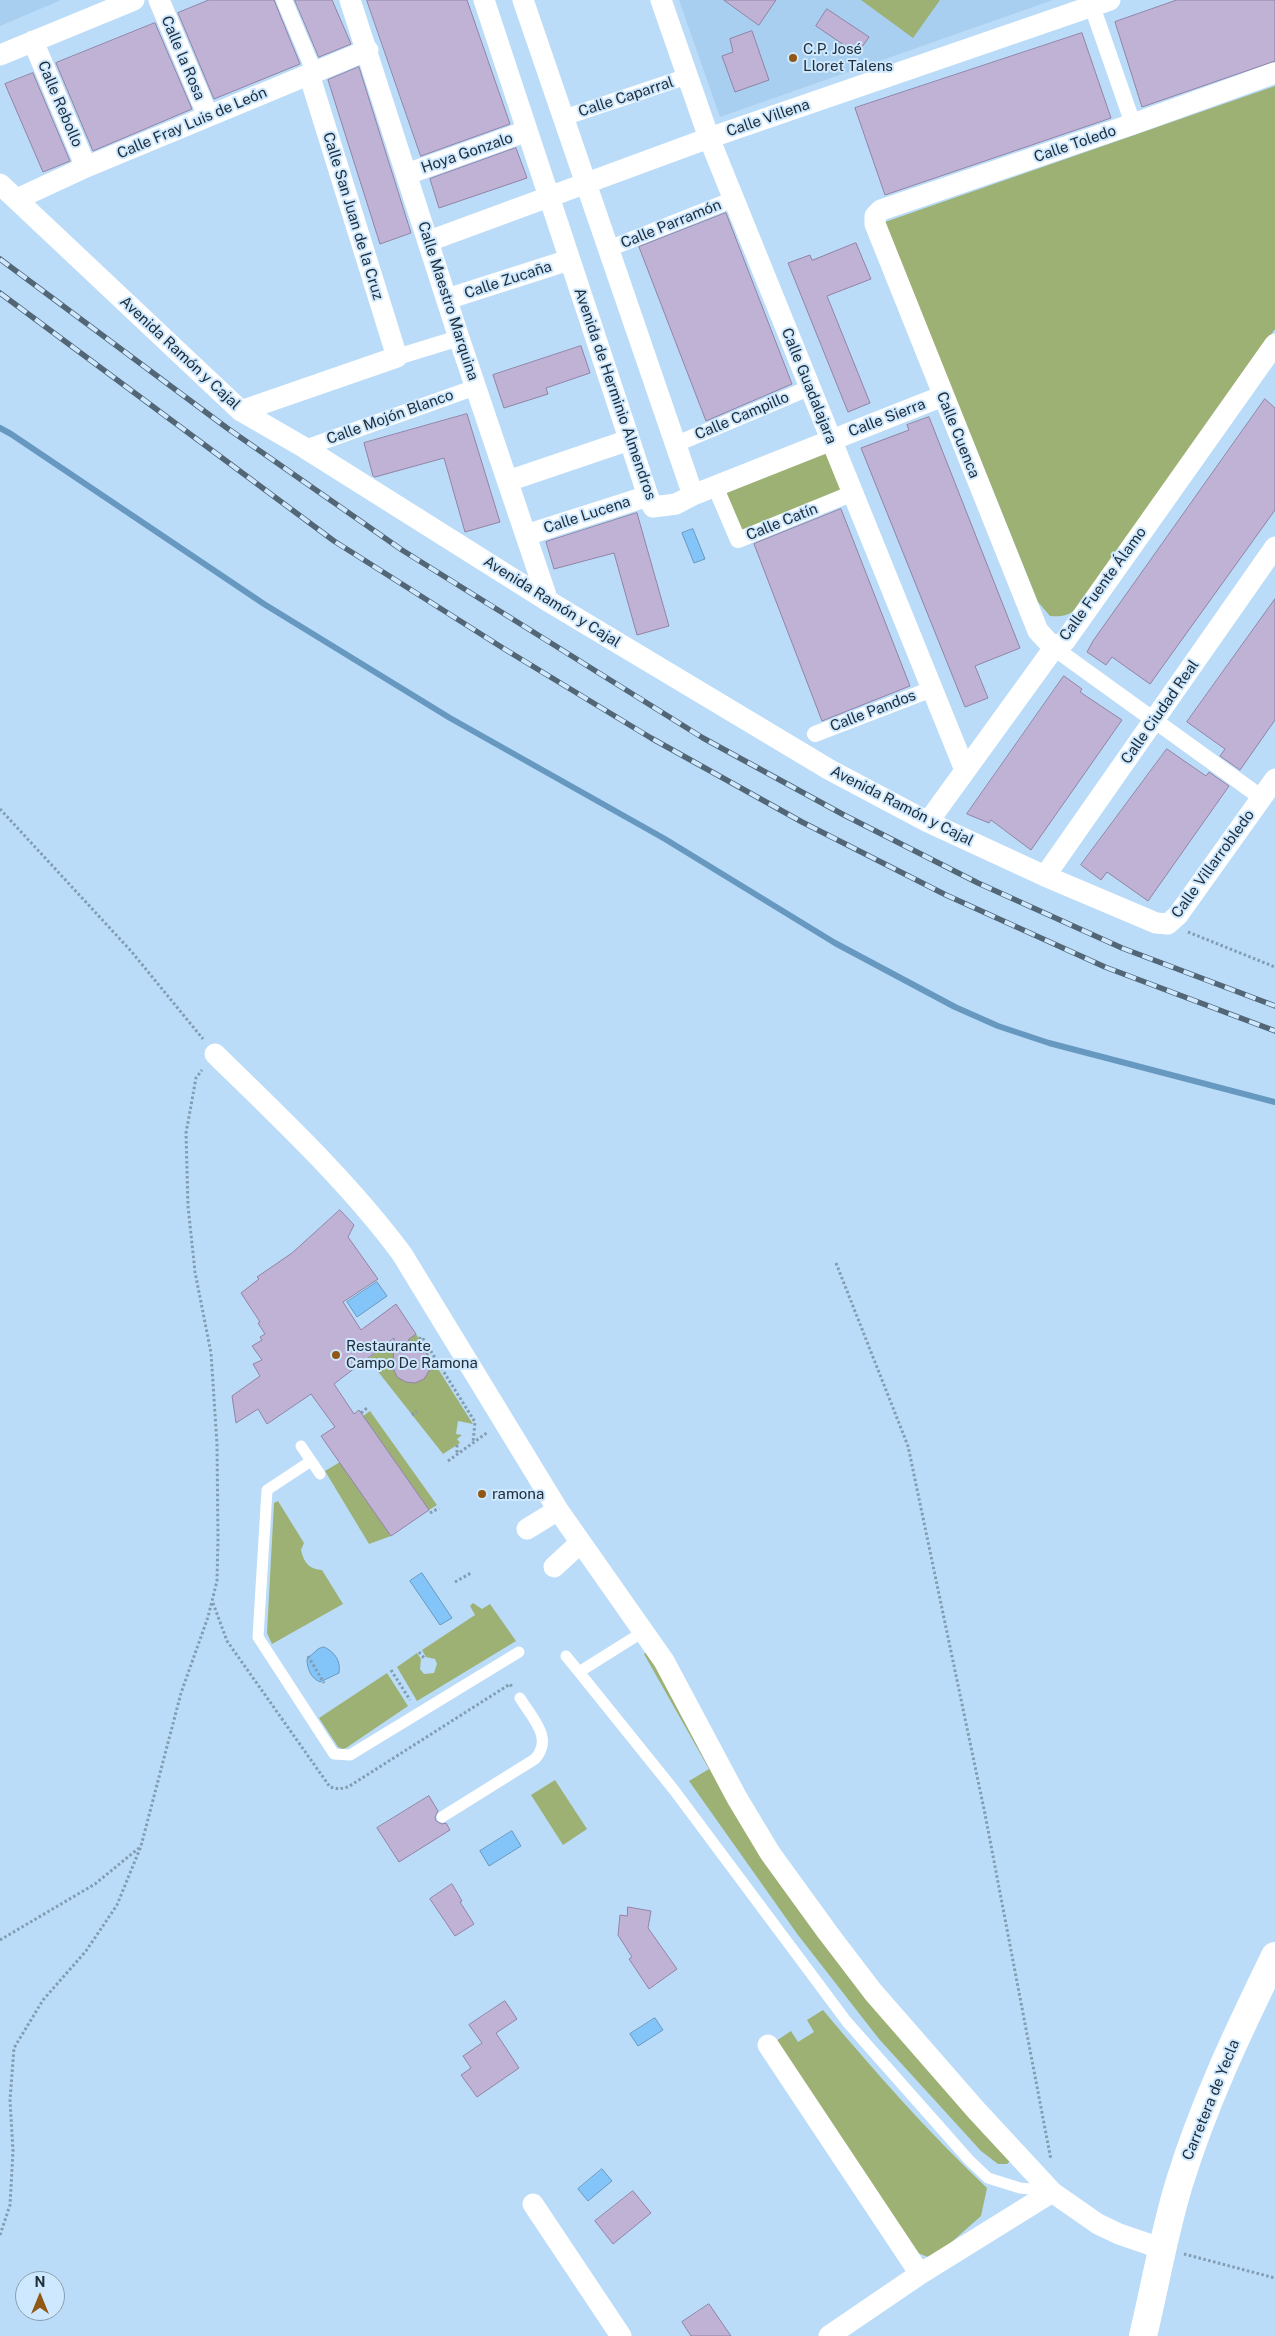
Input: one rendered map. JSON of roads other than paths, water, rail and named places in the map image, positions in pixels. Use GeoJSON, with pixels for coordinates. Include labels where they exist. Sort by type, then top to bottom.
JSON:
{"type":"FeatureCollection","features":[{"type":"Feature","properties":{"kind":"main road","name":"Carretera de Yecla"},"geometry":{"type":"LineString","coordinates":[[1143,2336],[1178,2186],[1220,2071],[1275,1956]]}},
{"type":"Feature","properties":{"kind":"street"},"geometry":{"type":"LineString","coordinates":[[0,55],[134,0]]}},
{"type":"Feature","properties":{"kind":"street","name":"Calle la Rosa"},"geometry":{"type":"LineString","coordinates":[[159,0],[208,116]]}},
{"type":"Feature","properties":{"kind":"street"},"geometry":{"type":"LineString","coordinates":[[284,0],[311,64],[309,74]]}},
{"type":"Feature","properties":{"kind":"street","name":"Calle Maestro Marquina"},"geometry":{"type":"LineString","coordinates":[[350,0],[368,50],[459,338],[548,601]]}},
{"type":"Feature","properties":{"kind":"street","name":"Avenida de Herminio Almendros"},"geometry":{"type":"LineString","coordinates":[[484,0],[648,496],[653,507],[676,504],[693,495]]}},
{"type":"Feature","properties":{"kind":"street"},"geometry":{"type":"LineString","coordinates":[[523,0],[693,495]]}},
{"type":"Feature","properties":{"kind":"street","name":"Calle Guadalajara"},"geometry":{"type":"LineString","coordinates":[[661,0],[709,138],[965,770]]}},
{"type":"Feature","properties":{"kind":"street"},"geometry":{"type":"LineString","coordinates":[[1101,3],[1133,124]]}},
{"type":"Feature","properties":{"kind":"street","name":"Calle Villena"},"geometry":{"type":"LineString","coordinates":[[428,241],[709,138],[1101,3]]}},
{"type":"Feature","properties":{"kind":"street","name":"Calle Rebollo"},"geometry":{"type":"LineString","coordinates":[[34,41],[86,167]]}},
{"type":"Feature","properties":{"kind":"street","name":"Calle Fray Luis de León"},"geometry":{"type":"LineString","coordinates":[[17,199],[86,167],[368,50]]}},
{"type":"Feature","properties":{"kind":"street","name":"Calle Toledo"},"geometry":{"type":"LineString","coordinates":[[875,216],[881,210],[1133,124],[1275,73]]}},
{"type":"Feature","properties":{"kind":"street","name":"Calle San Juan de la Cruz"},"geometry":{"type":"LineString","coordinates":[[309,74],[397,357]]}},
{"type":"Feature","properties":{"kind":"street","name":"Calle Caparral"},"geometry":{"type":"LineString","coordinates":[[563,118],[688,76]]}},
{"type":"Feature","properties":{"kind":"street","name":"Hoya Gonzalo"},"geometry":{"type":"LineString","coordinates":[[407,174],[527,132]]}},
{"type":"Feature","properties":{"kind":"street","name":"Avenida Ramón y Cajal"},"geometry":{"type":"LineString","coordinates":[[0,184],[241,411],[305,448],[548,601],[830,770],[928,822],[1045,876],[1156,923],[1168,924]]}},
{"type":"Feature","properties":{"kind":"street","name":"Calle Parramón"},"geometry":{"type":"LineString","coordinates":[[608,249],[734,199]]}},
{"type":"Feature","properties":{"kind":"street","name":"Calle Cuenca"},"geometry":{"type":"LineString","coordinates":[[875,216],[875,224],[1038,631],[1054,648]]}},
{"type":"Feature","properties":{"kind":"street","name":"Calle Zucaña"},"geometry":{"type":"LineString","coordinates":[[447,299],[570,260]]}},
{"type":"Feature","properties":{"kind":"street"},"geometry":{"type":"LineString","coordinates":[[241,411],[397,357],[459,338]]}},
{"type":"Feature","properties":{"kind":"street","name":"Calle Fuente Álamo"},"geometry":{"type":"LineString","coordinates":[[928,822],[1054,648],[1064,641],[1272,354]]}},
{"type":"Feature","properties":{"kind":"street","name":"Calle Mojón Blanco"},"geometry":{"type":"LineString","coordinates":[[305,448],[476,387]]}},
{"type":"Feature","properties":{"kind":"street","name":"Calle Campillo"},"geometry":{"type":"LineString","coordinates":[[674,444],[809,388]]}},
{"type":"Feature","properties":{"kind":"street","name":"Calle Sierra"},"geometry":{"type":"LineString","coordinates":[[693,495],[943,396]]}},
{"type":"Feature","properties":{"kind":"street"},"geometry":{"type":"LineString","coordinates":[[508,481],[629,440]]}},
{"type":"Feature","properties":{"kind":"street","name":"Calle Catín"},"geometry":{"type":"LineString","coordinates":[[715,486],[738,540],[853,493]]}},
{"type":"Feature","properties":{"kind":"street","name":"Calle Lucena"},"geometry":{"type":"LineString","coordinates":[[526,535],[648,496]]}},
{"type":"Feature","properties":{"kind":"street","name":"Calle Ciudad Real"},"geometry":{"type":"LineString","coordinates":[[1045,876],[1275,548]]}},
{"type":"Feature","properties":{"kind":"street"},"geometry":{"type":"LineString","coordinates":[[1054,648],[1262,798]]}},
{"type":"Feature","properties":{"kind":"street","name":"Calle Pandos"},"geometry":{"type":"LineString","coordinates":[[815,734],[932,689]]}},
{"type":"Feature","properties":{"kind":"street","name":"Calle Villarrobledo"},"geometry":{"type":"LineString","coordinates":[[1168,924],[1178,915],[1275,779]]}},
{"type":"Feature","properties":{"kind":"street"},"geometry":{"type":"LineString","coordinates":[[215,1054],[332,1170],[376,1219],[416,1276],[558,1510],[688,1704],[737,1798],[770,1853],[873,1992],[976,2110],[1052,2192],[1098,2224],[1119,2234],[1163,2248]]}},
{"type":"Feature","properties":{"kind":"street"},"geometry":{"type":"LineString","coordinates":[[527,1529],[558,1510]]}},
{"type":"Feature","properties":{"kind":"street"},"geometry":{"type":"LineString","coordinates":[[554,1567],[580,1542]]}},
{"type":"Feature","properties":{"kind":"street"},"geometry":{"type":"LineString","coordinates":[[768,2046],[920,2274]]}},
{"type":"Feature","properties":{"kind":"street"},"geometry":{"type":"LineString","coordinates":[[829,2336],[920,2274],[1052,2192]]}},
{"type":"Feature","properties":{"kind":"street"},"geometry":{"type":"LineString","coordinates":[[533,2204],[621,2336]]}},
{"type":"Feature","properties":{"kind":"lane"},"geometry":{"type":"LineString","coordinates":[[301,1446],[320,1474]]}},
{"type":"Feature","properties":{"kind":"lane"},"geometry":{"type":"LineString","coordinates":[[311,1461],[267,1490],[258,1637],[334,1754],[350,1755],[519,1652]]}},
{"type":"Feature","properties":{"kind":"lane"},"geometry":{"type":"LineString","coordinates":[[578,1672],[641,1633]]}},
{"type":"Feature","properties":{"kind":"lane"},"geometry":{"type":"LineString","coordinates":[[566,1656],[674,1790],[847,2022],[969,2160],[988,2178],[1020,2188],[1052,2192]]}},
{"type":"Feature","properties":{"kind":"lane"},"geometry":{"type":"LineString","coordinates":[[442,1816],[535,1758],[542,1750],[544,1739],[520,1698]]}},
{"type":"Feature","properties":{"kind":"waterway"},"geometry":{"type":"LineString","coordinates":[[0,428],[264,604],[450,718],[665,839],[835,943],[955,1007],[998,1026],[1049,1043],[1275,1102]]}},
{"type":"Feature","properties":{"kind":"railway"},"geometry":{"type":"LineString","coordinates":[[0,259],[227,428],[402,550],[703,738],[844,815],[978,883],[1122,948],[1275,1006]]}},
{"type":"Feature","properties":{"kind":"railway"},"geometry":{"type":"LineString","coordinates":[[0,293],[334,541],[506,650],[651,738],[802,822],[946,895],[1105,967],[1275,1031]]}},
{"type":"Feature","properties":{"kind":"place","name":"C.P. José Lloret Talens"},"geometry":{"type":"Point","coordinates":[793,58]}},
{"type":"Feature","properties":{"kind":"place","name":"Restaurante Campo De Ramona"},"geometry":{"type":"Point","coordinates":[336,1355]}},
{"type":"Feature","properties":{"kind":"place","name":"ramona"},"geometry":{"type":"Point","coordinates":[482,1494]}}]}
